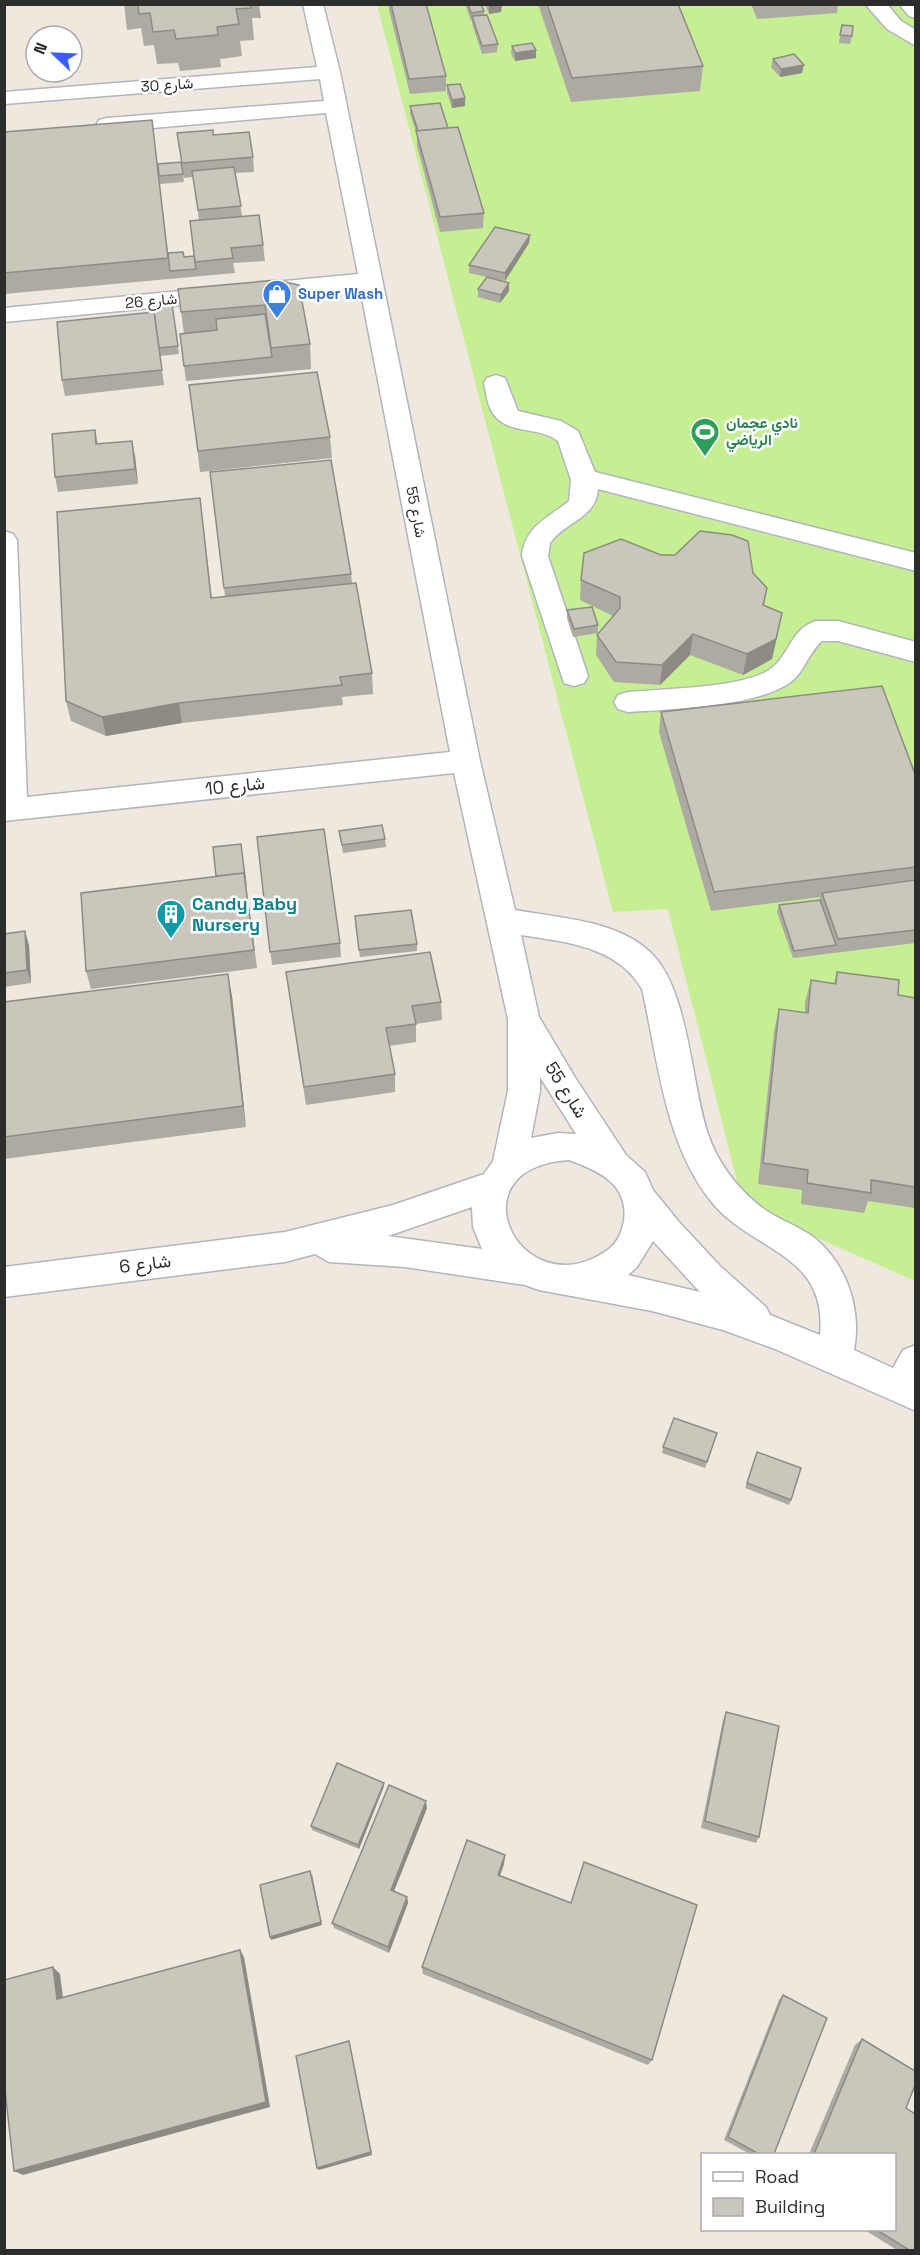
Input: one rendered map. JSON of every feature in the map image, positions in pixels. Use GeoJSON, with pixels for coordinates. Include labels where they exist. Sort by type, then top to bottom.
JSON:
{"type":"FeatureCollection","features":[{"type":"Feature","properties":{"kind":"street","name":"شارع 55"},"geometry":{"type":"LineString","coordinates":[[313,4],[336,106],[466,761],[524,1018],[524,1091],[501,1176]]}},
{"type":"Feature","properties":{"kind":"street"},"geometry":{"type":"LineString","coordinates":[[875,4],[894,25],[915,40]]}},
{"type":"Feature","properties":{"kind":"street"},"geometry":{"type":"LineString","coordinates":[[909,4],[915,12]]}},
{"type":"Feature","properties":{"kind":"street","name":"شارع 30"},"geometry":{"type":"LineString","coordinates":[[4,98],[329,72]]}},
{"type":"Feature","properties":{"kind":"street"},"geometry":{"type":"LineString","coordinates":[[87,127],[336,106]]}},
{"type":"Feature","properties":{"kind":"street","name":"شارع 26"},"geometry":{"type":"LineString","coordinates":[[4,315],[370,280]]}},
{"type":"Feature","properties":{"kind":"street"},"geometry":{"type":"LineString","coordinates":[[496,383],[504,411],[509,417],[528,423],[547,424],[563,431],[569,437],[582,477],[585,496],[580,505],[571,514],[547,527],[534,546],[535,556],[574,676]]}},
{"type":"Feature","properties":{"kind":"street"},"geometry":{"type":"LineString","coordinates":[[582,477],[915,562]]}},
{"type":"Feature","properties":{"kind":"street"},"geometry":{"type":"LineString","coordinates":[[4,540],[9,809]]}},
{"type":"Feature","properties":{"kind":"street"},"geometry":{"type":"LineString","coordinates":[[628,702],[766,684],[786,671],[802,642],[816,631],[838,631],[915,652]]}},
{"type":"Feature","properties":{"kind":"street","name":"شارع 10"},"geometry":{"type":"LineString","coordinates":[[9,809],[466,761]]}},
{"type":"Feature","properties":{"kind":"street"},"geometry":{"type":"LineString","coordinates":[[501,920],[600,939],[620,947],[636,958],[649,972],[658,988],[691,1134],[700,1156],[727,1197],[749,1217],[801,1247],[825,1275],[834,1294],[840,1316],[840,1338],[834,1359]]}},
{"type":"Feature","properties":{"kind":"street","name":"شارع 55"},"geometry":{"type":"LineString","coordinates":[[524,1018],[564,1089],[612,1160]]}},
{"type":"Feature","properties":{"kind":"street"},"geometry":{"type":"LineString","coordinates":[[770,1330],[711,1281],[662,1228],[641,1200],[630,1178],[612,1160],[581,1149],[547,1147],[526,1155],[501,1176],[488,1208],[491,1231],[503,1253],[524,1270],[550,1279],[578,1281],[674,1300],[770,1330],[834,1359],[910,1382]]}},
{"type":"Feature","properties":{"kind":"street","name":"شارع 6"},"geometry":{"type":"LineString","coordinates":[[4,1282],[285,1246],[393,1220],[501,1176]]}},
{"type":"Feature","properties":{"kind":"street"},"geometry":{"type":"LineString","coordinates":[[578,1281],[602,1274],[622,1261],[637,1243],[643,1222],[641,1200]]}},
{"type":"Feature","properties":{"kind":"street","name":"شارع 6"},"geometry":{"type":"LineString","coordinates":[[285,1246],[405,1252],[524,1270]]}},
{"type":"Feature","properties":{"kind":"green space","name":"نادي عجمان الرياضي"},"geometry":{"type":"Polygon","coordinates":[[[377,5],[915,5],[915,1281],[743,1205],[668,909],[613,912],[377,5]]]}},
{"type":"Feature","properties":{"kind":"building"},"geometry":{"type":"Polygon","coordinates":[[[138,4],[250,4],[251,8],[236,9],[239,24],[217,27],[218,35],[176,39],[174,30],[153,32],[150,13],[139,14],[138,4]]]}},
{"type":"Feature","properties":{"kind":"building"},"geometry":{"type":"Polygon","coordinates":[[[391,4],[426,4],[446,76],[409,79],[391,4]]]}},
{"type":"Feature","properties":{"kind":"building"},"geometry":{"type":"Polygon","coordinates":[[[468,4],[481,4],[484,11],[471,13],[468,4]]]}},
{"type":"Feature","properties":{"kind":"building"},"geometry":{"type":"Polygon","coordinates":[[[547,4],[678,4],[703,66],[572,78],[547,4]]]}},
{"type":"Feature","properties":{"kind":"building"},"geometry":{"type":"Polygon","coordinates":[[[487,15],[498,44],[482,46],[472,16],[487,15]]]}},
{"type":"Feature","properties":{"kind":"building"},"geometry":{"type":"Polygon","coordinates":[[[842,25],[853,26],[852,36],[840,35],[842,25]]]}},
{"type":"Feature","properties":{"kind":"building"},"geometry":{"type":"Polygon","coordinates":[[[532,43],[536,50],[515,53],[512,46],[532,43]]]}},
{"type":"Feature","properties":{"kind":"building"},"geometry":{"type":"Polygon","coordinates":[[[794,54],[804,65],[781,69],[773,59],[794,54]]]}},
{"type":"Feature","properties":{"kind":"building"},"geometry":{"type":"Polygon","coordinates":[[[460,84],[465,98],[452,100],[447,85],[460,84]]]}},
{"type":"Feature","properties":{"kind":"building"},"geometry":{"type":"Polygon","coordinates":[[[440,103],[448,128],[418,131],[410,106],[440,103]]]}},
{"type":"Feature","properties":{"kind":"building"},"geometry":{"type":"Polygon","coordinates":[[[152,120],[168,258],[4,273],[4,132],[152,120]]]}},
{"type":"Feature","properties":{"kind":"building"},"geometry":{"type":"Polygon","coordinates":[[[458,127],[484,213],[440,217],[416,131],[458,127]]]}},
{"type":"Feature","properties":{"kind":"building"},"geometry":{"type":"Polygon","coordinates":[[[213,130],[213,135],[249,132],[253,157],[182,163],[177,133],[213,130]]]}},
{"type":"Feature","properties":{"kind":"building"},"geometry":{"type":"Polygon","coordinates":[[[181,162],[183,174],[159,176],[158,164],[181,162]]]}},
{"type":"Feature","properties":{"kind":"building"},"geometry":{"type":"Polygon","coordinates":[[[234,167],[241,206],[198,210],[192,171],[234,167]]]}},
{"type":"Feature","properties":{"kind":"building"},"geometry":{"type":"Polygon","coordinates":[[[259,215],[263,245],[231,248],[233,258],[195,262],[190,221],[259,215]]]}},
{"type":"Feature","properties":{"kind":"building"},"geometry":{"type":"Polygon","coordinates":[[[495,227],[530,235],[505,273],[469,265],[495,227]]]}},
{"type":"Feature","properties":{"kind":"building"},"geometry":{"type":"Polygon","coordinates":[[[183,252],[184,257],[194,256],[196,269],[170,271],[168,253],[183,252]]]}},
{"type":"Feature","properties":{"kind":"building"},"geometry":{"type":"Polygon","coordinates":[[[487,277],[509,283],[501,295],[478,289],[487,277]]]}},
{"type":"Feature","properties":{"kind":"building"},"geometry":{"type":"Polygon","coordinates":[[[277,280],[299,285],[310,344],[271,348],[265,305],[181,312],[178,289],[277,280]]]}},
{"type":"Feature","properties":{"kind":"building"},"geometry":{"type":"Polygon","coordinates":[[[172,304],[178,346],[159,348],[153,306],[172,304]]]}},
{"type":"Feature","properties":{"kind":"building"},"geometry":{"type":"Polygon","coordinates":[[[154,312],[162,370],[62,380],[57,322],[154,312]]]}},
{"type":"Feature","properties":{"kind":"building"},"geometry":{"type":"Polygon","coordinates":[[[265,314],[272,357],[184,366],[180,334],[217,330],[216,319],[265,314]]]}},
{"type":"Feature","properties":{"kind":"building"},"geometry":{"type":"Polygon","coordinates":[[[317,372],[330,437],[198,451],[189,385],[317,372]]]}},
{"type":"Feature","properties":{"kind":"building"},"geometry":{"type":"Polygon","coordinates":[[[95,430],[96,444],[132,441],[135,469],[55,477],[52,434],[95,430]]]}},
{"type":"Feature","properties":{"kind":"building"},"geometry":{"type":"Polygon","coordinates":[[[331,460],[351,574],[224,588],[210,472],[331,460]]]}},
{"type":"Feature","properties":{"kind":"building"},"geometry":{"type":"Polygon","coordinates":[[[200,498],[211,598],[356,583],[372,673],[340,677],[342,685],[179,703],[102,717],[66,701],[57,512],[200,498]]]}},
{"type":"Feature","properties":{"kind":"building"},"geometry":{"type":"Polygon","coordinates":[[[700,531],[732,535],[748,541],[753,573],[767,588],[763,605],[782,613],[776,639],[747,654],[693,634],[662,665],[616,662],[597,635],[620,608],[620,597],[581,580],[584,553],[621,539],[661,555],[675,555],[700,531]]]}},
{"type":"Feature","properties":{"kind":"building"},"geometry":{"type":"Polygon","coordinates":[[[592,607],[598,625],[574,629],[567,610],[592,607]]]}},
{"type":"Feature","properties":{"kind":"building"},"geometry":{"type":"Polygon","coordinates":[[[882,686],[915,774],[915,867],[714,892],[661,712],[882,686]]]}},
{"type":"Feature","properties":{"kind":"building"},"geometry":{"type":"Polygon","coordinates":[[[382,825],[385,839],[342,845],[339,831],[382,825]]]}},
{"type":"Feature","properties":{"kind":"building"},"geometry":{"type":"Polygon","coordinates":[[[324,829],[340,943],[270,952],[257,837],[324,829]]]}},
{"type":"Feature","properties":{"kind":"building"},"geometry":{"type":"Polygon","coordinates":[[[241,844],[246,885],[244,873],[216,876],[213,847],[241,844]]]}},
{"type":"Feature","properties":{"kind":"building","name":"Candy Baby Nursery"},"geometry":{"type":"Polygon","coordinates":[[[244,873],[254,950],[86,971],[81,893],[244,873]]]}},
{"type":"Feature","properties":{"kind":"building"},"geometry":{"type":"Polygon","coordinates":[[[915,880],[915,930],[838,939],[822,893],[915,880]]]}},
{"type":"Feature","properties":{"kind":"building"},"geometry":{"type":"Polygon","coordinates":[[[820,900],[836,945],[794,951],[779,905],[820,900]]]}},
{"type":"Feature","properties":{"kind":"building"},"geometry":{"type":"Polygon","coordinates":[[[411,910],[417,944],[359,950],[355,916],[411,910]]]}},
{"type":"Feature","properties":{"kind":"building"},"geometry":{"type":"Polygon","coordinates":[[[25,931],[27,970],[4,973],[4,934],[25,931]]]}},
{"type":"Feature","properties":{"kind":"building"},"geometry":{"type":"Polygon","coordinates":[[[430,952],[441,1002],[412,1006],[416,1024],[386,1028],[395,1074],[304,1087],[286,972],[430,952]]]}},
{"type":"Feature","properties":{"kind":"building"},"geometry":{"type":"Polygon","coordinates":[[[837,972],[899,980],[898,995],[915,998],[915,1187],[871,1180],[871,1193],[807,1183],[808,1170],[763,1163],[779,1009],[808,1013],[811,980],[836,984],[837,972]]]}},
{"type":"Feature","properties":{"kind":"building"},"geometry":{"type":"Polygon","coordinates":[[[228,974],[243,1106],[4,1137],[4,1002],[228,974]]]}},
{"type":"Feature","properties":{"kind":"building"},"geometry":{"type":"Polygon","coordinates":[[[674,1418],[717,1433],[707,1462],[663,1447],[674,1418]]]}},
{"type":"Feature","properties":{"kind":"building"},"geometry":{"type":"Polygon","coordinates":[[[757,1452],[801,1468],[791,1500],[747,1483],[757,1452]]]}},
{"type":"Feature","properties":{"kind":"building"},"geometry":{"type":"Polygon","coordinates":[[[726,1712],[779,1726],[759,1837],[705,1821],[726,1712]]]}},
{"type":"Feature","properties":{"kind":"building"},"geometry":{"type":"Polygon","coordinates":[[[337,1763],[384,1783],[358,1845],[311,1826],[337,1763]]]}},
{"type":"Feature","properties":{"kind":"building"},"geometry":{"type":"Polygon","coordinates":[[[389,1785],[426,1801],[391,1890],[407,1897],[388,1947],[332,1923],[389,1785]]]}},
{"type":"Feature","properties":{"kind":"building"},"geometry":{"type":"Polygon","coordinates":[[[467,1840],[505,1855],[498,1875],[571,1903],[584,1862],[697,1905],[652,2060],[422,1967],[467,1840]]]}},
{"type":"Feature","properties":{"kind":"building"},"geometry":{"type":"Polygon","coordinates":[[[310,1871],[321,1922],[270,1937],[260,1885],[310,1871]]]}},
{"type":"Feature","properties":{"kind":"building"},"geometry":{"type":"Polygon","coordinates":[[[240,1950],[266,2102],[14,2171],[4,2081],[4,1980],[53,1967],[57,1999],[240,1950]]]}},
{"type":"Feature","properties":{"kind":"building"},"geometry":{"type":"Polygon","coordinates":[[[783,1995],[827,2018],[774,2153],[757,2153],[728,2137],[783,1995]]]}},
{"type":"Feature","properties":{"kind":"building"},"geometry":{"type":"Polygon","coordinates":[[[862,2039],[915,2071],[915,2085],[906,2108],[915,2114],[915,2250],[909,2250],[878,2231],[896,2231],[896,2153],[814,2153],[862,2039]]]}},
{"type":"Feature","properties":{"kind":"building"},"geometry":{"type":"Polygon","coordinates":[[[349,2041],[371,2152],[317,2168],[296,2056],[349,2041]]]}},
{"type":"Feature","properties":{"kind":"place","name":"Super Wash"},"geometry":{"type":"Point","coordinates":[277,320]}},
{"type":"Feature","properties":{"kind":"place","name":"نادي عجمان الرياضي"},"geometry":{"type":"Point","coordinates":[705,458]}},
{"type":"Feature","properties":{"kind":"place","name":"Candy Baby Nursery"},"geometry":{"type":"Point","coordinates":[171,940]}}]}
